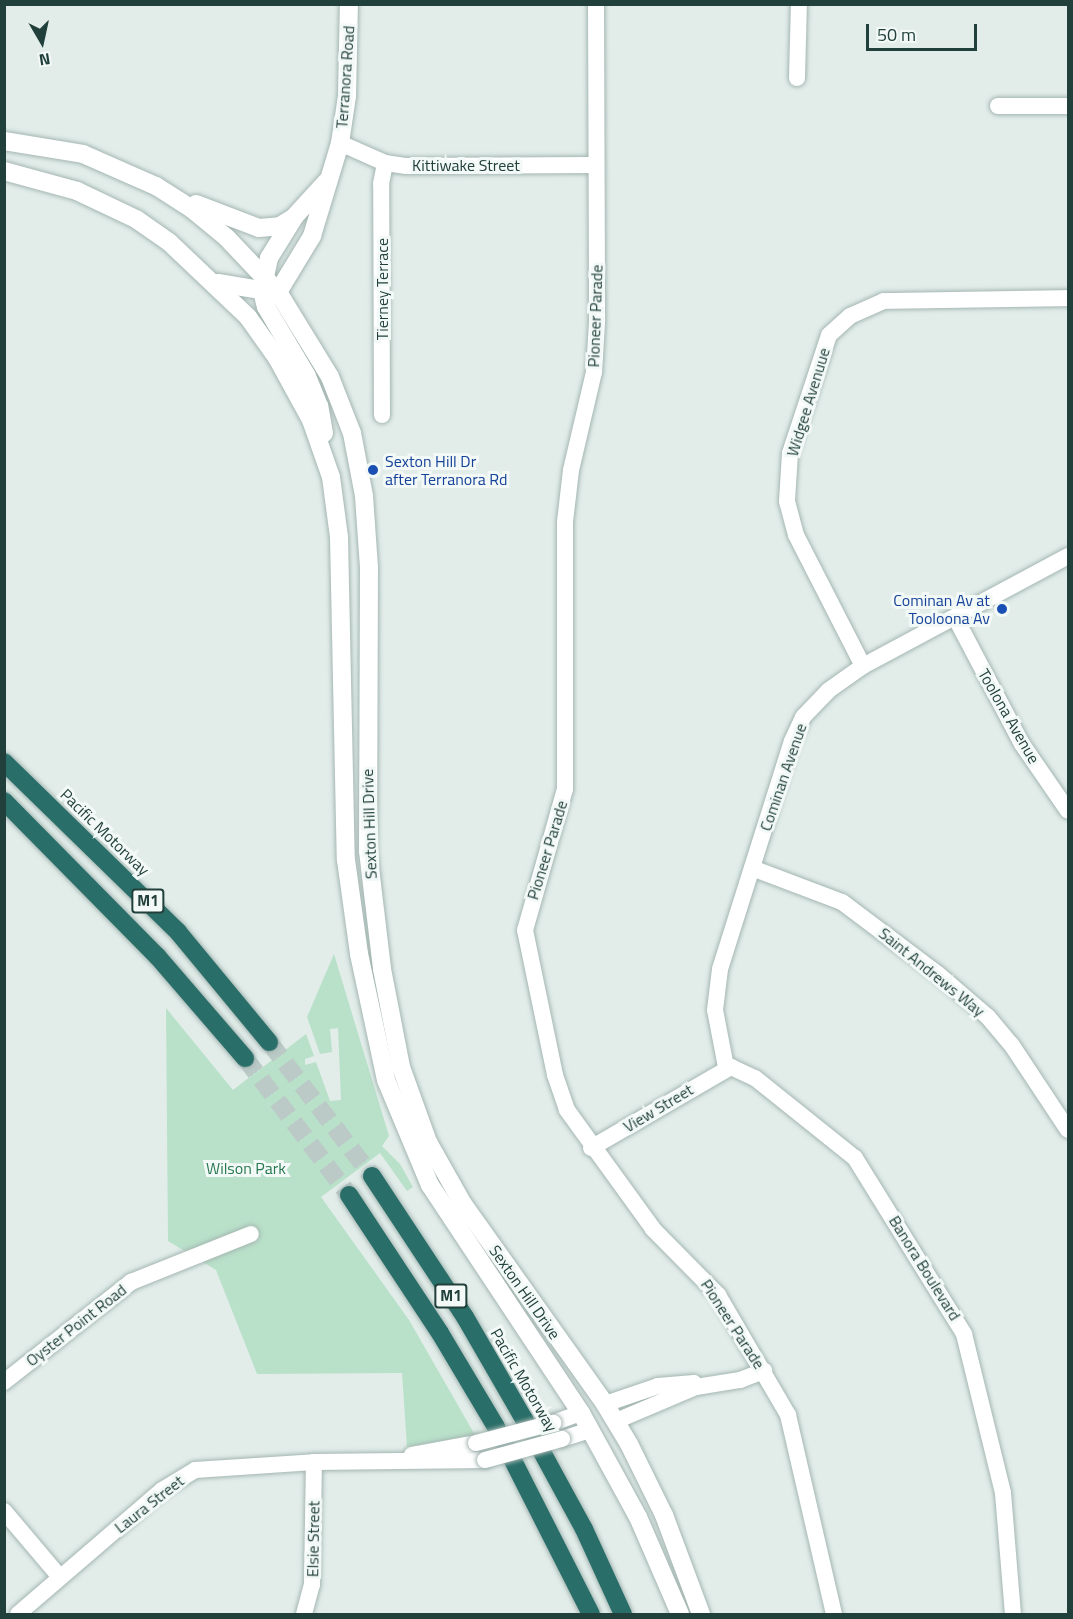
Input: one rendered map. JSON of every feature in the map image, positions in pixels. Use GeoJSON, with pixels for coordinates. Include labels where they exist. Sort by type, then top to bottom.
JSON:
{"type":"FeatureCollection","features":[{"type":"Feature","properties":{"kind":"highway","name":"Pacific Motorway"},"geometry":{"type":"LineString","coordinates":[[10,766],[178,932],[269,1042]]}},
{"type":"Feature","properties":{"kind":"highway","name":"M1"},"geometry":{"type":"LineString","coordinates":[[4,801],[157,956],[245,1058]]}},
{"type":"Feature","properties":{"kind":"highway","name":"Pacific Motorway"},"geometry":{"type":"LineString","coordinates":[[372,1176],[465,1317],[524,1419],[584,1529],[623,1614]]}},
{"type":"Feature","properties":{"kind":"highway","name":"M1"},"geometry":{"type":"LineString","coordinates":[[348,1195],[440,1333],[496,1427],[591,1614]]}},
{"type":"Feature","properties":{"kind":"street","name":"Terranora Road"},"geometry":{"type":"LineString","coordinates":[[268,286],[312,236],[326,182],[340,144],[347,96],[349,4]]}},
{"type":"Feature","properties":{"kind":"street","name":"Pioneer Parade"},"geometry":{"type":"LineString","coordinates":[[596,4],[594,372],[571,470],[564,522],[565,789],[527,914],[525,930],[561,1096],[591,1149],[653,1229],[718,1295],[788,1415],[834,1614]]}},
{"type":"Feature","properties":{"kind":"street"},"geometry":{"type":"LineString","coordinates":[[797,78],[799,4]]}},
{"type":"Feature","properties":{"kind":"street"},"geometry":{"type":"LineString","coordinates":[[998,106],[1068,106]]}},
{"type":"Feature","properties":{"kind":"street","name":"Sexton Hill Drive"},"geometry":{"type":"LineString","coordinates":[[4,141],[83,154],[156,186],[192,209],[268,286],[330,376],[360,465],[369,568],[368,851],[382,969],[401,1067],[428,1142],[463,1204],[616,1421],[664,1515],[701,1614]]}},
{"type":"Feature","properties":{"kind":"street","name":"Kittiwake Street"},"geometry":{"type":"LineString","coordinates":[[340,144],[385,163],[407,166],[596,165]]}},
{"type":"Feature","properties":{"kind":"street","name":"Tierney Terrace"},"geometry":{"type":"LineString","coordinates":[[382,415],[381,184],[385,163]]}},
{"type":"Feature","properties":{"kind":"street","name":"Sexton Hill Drive"},"geometry":{"type":"LineString","coordinates":[[4,171],[78,191],[136,219],[215,282],[248,317],[277,358],[311,420],[326,455],[339,537],[346,860],[358,954],[378,1051],[395,1106],[430,1185],[581,1413],[638,1516],[680,1614]]}},
{"type":"Feature","properties":{"kind":"street","name":"Terranora Road"},"geometry":{"type":"LineString","coordinates":[[268,286],[295,216],[326,182]]}},
{"type":"Feature","properties":{"kind":"street"},"geometry":{"type":"LineString","coordinates":[[156,186],[254,227],[280,226],[295,216]]}},
{"type":"Feature","properties":{"kind":"street"},"geometry":{"type":"LineString","coordinates":[[215,282],[268,286],[266,307],[300,362],[316,398],[326,455]]}},
{"type":"Feature","properties":{"kind":"street","name":"Widgee Avenuue"},"geometry":{"type":"LineString","coordinates":[[863,666],[796,535],[787,501],[790,453],[829,335],[850,316],[884,301],[1068,298]]}},
{"type":"Feature","properties":{"kind":"street","name":"Cominan Avenue"},"geometry":{"type":"LineString","coordinates":[[726,1068],[715,1023],[715,989],[792,741],[803,717],[829,690],[863,666],[1068,556]]}},
{"type":"Feature","properties":{"kind":"street","name":"Toolona Avenue"},"geometry":{"type":"LineString","coordinates":[[955,617],[1022,744],[1068,811]]}},
{"type":"Feature","properties":{"kind":"street","name":"Saint Andrews Way"},"geometry":{"type":"LineString","coordinates":[[752,868],[842,902],[938,974],[988,1017],[1011,1044],[1068,1130]]}},
{"type":"Feature","properties":{"kind":"street","name":"View Street"},"geometry":{"type":"LineString","coordinates":[[591,1149],[726,1068]]}},
{"type":"Feature","properties":{"kind":"street","name":"Banora Boulevard"},"geometry":{"type":"LineString","coordinates":[[726,1068],[749,1074],[855,1158],[956,1316],[969,1353],[1004,1493],[1013,1614]]}},
{"type":"Feature","properties":{"kind":"street","name":"Oyster Point Road"},"geometry":{"type":"LineString","coordinates":[[4,1382],[131,1282],[251,1234]]}},
{"type":"Feature","properties":{"kind":"street"},"geometry":{"type":"LineString","coordinates":[[590,1430],[678,1394],[764,1371]]}},
{"type":"Feature","properties":{"kind":"street"},"geometry":{"type":"LineString","coordinates":[[581,1413],[664,1384],[713,1383]]}},
{"type":"Feature","properties":{"kind":"street","name":"Laura Street"},"geometry":{"type":"LineString","coordinates":[[381,1461],[476,1443],[553,1423],[581,1413]]}},
{"type":"Feature","properties":{"kind":"street","name":"Laura Street"},"geometry":{"type":"LineString","coordinates":[[18,1614],[59,1576],[162,1490],[195,1470],[314,1462],[450,1463],[485,1460],[590,1430]]}},
{"type":"Feature","properties":{"kind":"street","name":"Elsie Street"},"geometry":{"type":"LineString","coordinates":[[304,1614],[312,1585],[314,1462]]}},
{"type":"Feature","properties":{"kind":"street"},"geometry":{"type":"LineString","coordinates":[[4,1511],[59,1576]]}},
{"type":"Feature","properties":{"kind":"green space","name":"Wilson Park"},"geometry":{"type":"Polygon","coordinates":[[[334,954],[389,1136],[382,1146],[400,1164],[413,1187],[407,1191],[380,1153],[321,1197],[409,1320],[475,1435],[407,1447],[402,1373],[257,1374],[216,1270],[168,1241],[166,1008],[233,1090],[306,1034],[314,1056],[305,1059],[305,1065],[316,1062],[330,1101],[341,1100],[338,1028],[330,1029],[332,1052],[320,1054],[307,1017],[334,954]]]}},
{"type":"Feature","properties":{"kind":"tunnel"},"geometry":{"type":"LineString","coordinates":[[269,1042],[372,1176]]}},
{"type":"Feature","properties":{"kind":"tunnel"},"geometry":{"type":"LineString","coordinates":[[245,1058],[349,1195]]}},
{"type":"Feature","properties":{"kind":"place","name":"Sexton Hill Dr after Terranora Rd"},"geometry":{"type":"Point","coordinates":[373,470]}},
{"type":"Feature","properties":{"kind":"place","name":"Cominan Av at Tooloona Av"},"geometry":{"type":"Point","coordinates":[1002,609]}}]}
